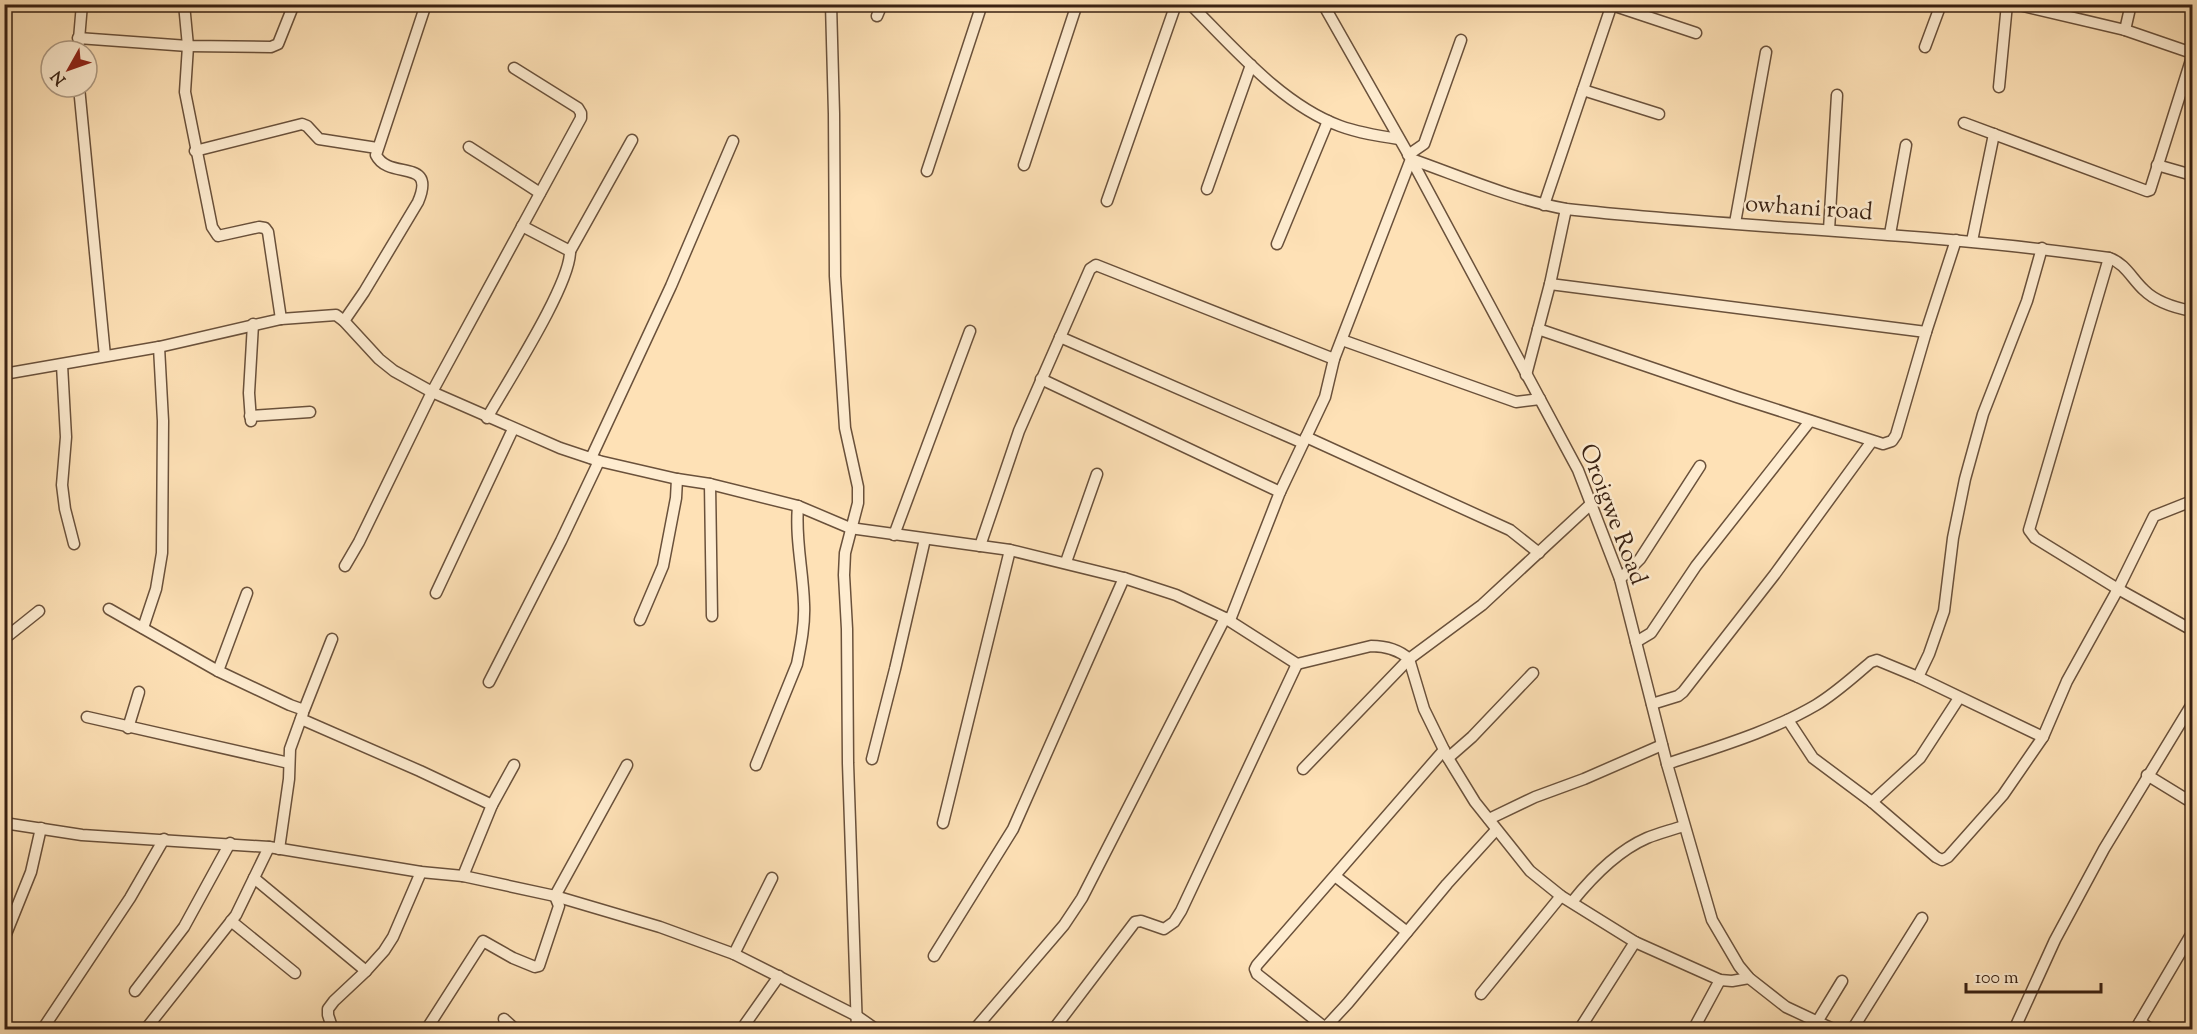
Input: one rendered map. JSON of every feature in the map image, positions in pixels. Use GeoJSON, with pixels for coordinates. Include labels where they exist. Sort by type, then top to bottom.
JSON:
{"type":"FeatureCollection","features":[{"type":"Feature","properties":{"kind":"street"},"geometry":{"type":"LineString","coordinates":[[82,4],[78,38],[188,46],[276,46],[294,4]]}},
{"type":"Feature","properties":{"kind":"street"},"geometry":{"type":"LineString","coordinates":[[184,4],[188,46],[185,92],[195,151],[215,234],[223,236],[259,227],[265,228],[268,232],[281,319]]}},
{"type":"Feature","properties":{"kind":"street"},"geometry":{"type":"LineString","coordinates":[[344,321],[418,202],[424,187],[419,175],[384,164],[376,155],[426,4]]}},
{"type":"Feature","properties":{"kind":"street"},"geometry":{"type":"LineString","coordinates":[[831,4],[835,276],[840,374],[845,428],[858,487],[856,514],[850,528],[845,553],[844,575],[856,1029]]}},
{"type":"Feature","properties":{"kind":"street"},"geometry":{"type":"LineString","coordinates":[[877,16],[882,4]]}},
{"type":"Feature","properties":{"kind":"street"},"geometry":{"type":"LineString","coordinates":[[927,171],[982,4]]}},
{"type":"Feature","properties":{"kind":"street"},"geometry":{"type":"LineString","coordinates":[[1024,165],[1077,4]]}},
{"type":"Feature","properties":{"kind":"street"},"geometry":{"type":"LineString","coordinates":[[1107,201],[1176,4]]}},
{"type":"Feature","properties":{"kind":"street"},"geometry":{"type":"LineString","coordinates":[[1191,4],[1251,65],[1294,101],[1328,121],[1373,135],[1399,139]]}},
{"type":"Feature","properties":{"kind":"street","name":"Oroigwe Road"},"geometry":{"type":"LineString","coordinates":[[1323,4],[1574,461],[1592,502],[1620,579],[1666,764],[1712,920],[1739,966],[1749,978],[1778,1001],[1834,1029]]}},
{"type":"Feature","properties":{"kind":"street"},"geometry":{"type":"LineString","coordinates":[[1925,47],[1941,4]]}},
{"type":"Feature","properties":{"kind":"street"},"geometry":{"type":"LineString","coordinates":[[1999,87],[2007,4]]}},
{"type":"Feature","properties":{"kind":"street"},"geometry":{"type":"LineString","coordinates":[[1964,123],[2144,191],[2150,190],[2191,51],[2125,30],[2037,7],[2015,4]]}},
{"type":"Feature","properties":{"kind":"street"},"geometry":{"type":"LineString","coordinates":[[2125,30],[2131,4]]}},
{"type":"Feature","properties":{"kind":"street"},"geometry":{"type":"LineString","coordinates":[[1544,205],[1612,5],[1696,33]]}},
{"type":"Feature","properties":{"kind":"street"},"geometry":{"type":"LineString","coordinates":[[974,1029],[1064,925],[1082,898],[1228,619],[1280,492],[1325,397],[1334,359],[1409,157],[1424,144],[1461,40]]}},
{"type":"Feature","properties":{"kind":"street"},"geometry":{"type":"LineString","coordinates":[[1735,223],[1766,52]]}},
{"type":"Feature","properties":{"kind":"street"},"geometry":{"type":"LineString","coordinates":[[1207,189],[1251,65]]}},
{"type":"Feature","properties":{"kind":"street"},"geometry":{"type":"LineString","coordinates":[[345,566],[432,392],[581,118],[578,108],[514,68]]}},
{"type":"Feature","properties":{"kind":"street"},"geometry":{"type":"LineString","coordinates":[[1583,90],[1659,114]]}},
{"type":"Feature","properties":{"kind":"street"},"geometry":{"type":"LineString","coordinates":[[1829,230],[1837,95]]}},
{"type":"Feature","properties":{"kind":"street"},"geometry":{"type":"LineString","coordinates":[[80,99],[105,356]]}},
{"type":"Feature","properties":{"kind":"street"},"geometry":{"type":"LineString","coordinates":[[1277,244],[1328,121]]}},
{"type":"Feature","properties":{"kind":"street"},"geometry":{"type":"LineString","coordinates":[[195,151],[302,124],[307,126],[319,140],[377,148]]}},
{"type":"Feature","properties":{"kind":"street"},"geometry":{"type":"LineString","coordinates":[[1972,241],[1994,134]]}},
{"type":"Feature","properties":{"kind":"street"},"geometry":{"type":"LineString","coordinates":[[488,418],[560,287],[570,260],[570,251],[632,140]]}},
{"type":"Feature","properties":{"kind":"street"},"geometry":{"type":"LineString","coordinates":[[489,682],[561,541],[733,141]]}},
{"type":"Feature","properties":{"kind":"street"},"geometry":{"type":"LineString","coordinates":[[1890,234],[1906,145]]}},
{"type":"Feature","properties":{"kind":"street"},"geometry":{"type":"LineString","coordinates":[[469,147],[540,192]]}},
{"type":"Feature","properties":{"kind":"street","name":"owhani road"},"geometry":{"type":"LineString","coordinates":[[1409,157],[1496,191],[1566,209],[1972,241],[2109,258],[2119,262],[2151,296],[2193,311]]}},
{"type":"Feature","properties":{"kind":"street"},"geometry":{"type":"LineString","coordinates":[[2157,165],[2193,175]]}},
{"type":"Feature","properties":{"kind":"street"},"geometry":{"type":"LineString","coordinates":[[1526,375],[1550,284],[1566,209]]}},
{"type":"Feature","properties":{"kind":"street"},"geometry":{"type":"LineString","coordinates":[[522,226],[570,251]]}},
{"type":"Feature","properties":{"kind":"street"},"geometry":{"type":"LineString","coordinates":[[1538,329],[1810,421],[1887,444],[1896,435],[1956,240]]}},
{"type":"Feature","properties":{"kind":"street"},"geometry":{"type":"LineString","coordinates":[[1918,677],[1944,611],[1953,538],[1977,435],[1991,392],[2027,301],[2042,248]]}},
{"type":"Feature","properties":{"kind":"street"},"geometry":{"type":"LineString","coordinates":[[2109,258],[2029,530],[2035,538],[2118,589],[2193,630]]}},
{"type":"Feature","properties":{"kind":"street"},"geometry":{"type":"LineString","coordinates":[[980,546],[1019,431],[1090,269],[1096,265],[1334,359]]}},
{"type":"Feature","properties":{"kind":"street"},"geometry":{"type":"LineString","coordinates":[[1550,284],[1926,332]]}},
{"type":"Feature","properties":{"kind":"street"},"geometry":{"type":"LineString","coordinates":[[4,375],[159,346],[253,324],[281,319],[336,315],[386,366],[432,392],[560,448],[677,479],[710,484],[798,506],[850,528],[1010,550],[1124,578],[1176,595],[1228,619],[1297,664],[1371,646],[1393,649],[1409,659],[1424,709],[1446,754],[1468,791],[1530,871],[1561,896],[1635,942],[1720,980],[1732,981],[1749,978]]}},
{"type":"Feature","properties":{"kind":"street"},"geometry":{"type":"LineString","coordinates":[[253,324],[250,418],[310,412]]}},
{"type":"Feature","properties":{"kind":"street"},"geometry":{"type":"LineString","coordinates":[[894,535],[970,331]]}},
{"type":"Feature","properties":{"kind":"street"},"geometry":{"type":"LineString","coordinates":[[1060,337],[1305,440],[1510,530],[1539,554]]}},
{"type":"Feature","properties":{"kind":"street"},"geometry":{"type":"LineString","coordinates":[[1342,340],[1516,402],[1540,399]]}},
{"type":"Feature","properties":{"kind":"street"},"geometry":{"type":"LineString","coordinates":[[143,627],[156,589],[162,553],[163,421],[159,346]]}},
{"type":"Feature","properties":{"kind":"street"},"geometry":{"type":"LineString","coordinates":[[62,365],[66,437],[62,485],[65,509],[74,544]]}},
{"type":"Feature","properties":{"kind":"street"},"geometry":{"type":"LineString","coordinates":[[1041,379],[1280,492]]}},
{"type":"Feature","properties":{"kind":"street"},"geometry":{"type":"LineString","coordinates":[[1636,642],[1651,633],[1696,566],[1810,421]]}},
{"type":"Feature","properties":{"kind":"street"},"geometry":{"type":"LineString","coordinates":[[436,593],[513,429]]}},
{"type":"Feature","properties":{"kind":"street"},"geometry":{"type":"LineString","coordinates":[[1652,704],[1672,699],[1683,692],[1755,602],[1872,441]]}},
{"type":"Feature","properties":{"kind":"street"},"geometry":{"type":"LineString","coordinates":[[1620,579],[1640,559],[1700,466]]}},
{"type":"Feature","properties":{"kind":"street"},"geometry":{"type":"LineString","coordinates":[[1066,562],[1097,474]]}},
{"type":"Feature","properties":{"kind":"street"},"geometry":{"type":"LineString","coordinates":[[640,620],[663,566],[676,498],[677,479]]}},
{"type":"Feature","properties":{"kind":"street"},"geometry":{"type":"LineString","coordinates":[[710,484],[712,616]]}},
{"type":"Feature","properties":{"kind":"street"},"geometry":{"type":"LineString","coordinates":[[1788,720],[1814,758],[1942,860],[1954,850],[2002,795],[2043,737],[2067,681],[2118,589],[2154,516],[2193,501]]}},
{"type":"Feature","properties":{"kind":"street"},"geometry":{"type":"LineString","coordinates":[[1303,769],[1409,659],[1482,604],[1539,554],[1592,502]]}},
{"type":"Feature","properties":{"kind":"street"},"geometry":{"type":"LineString","coordinates":[[756,765],[797,664],[801,641],[804,603],[796,527],[798,506]]}},
{"type":"Feature","properties":{"kind":"street"},"geometry":{"type":"LineString","coordinates":[[872,759],[925,539]]}},
{"type":"Feature","properties":{"kind":"street"},"geometry":{"type":"LineString","coordinates":[[943,823],[1010,550]]}},
{"type":"Feature","properties":{"kind":"street"},"geometry":{"type":"LineString","coordinates":[[934,956],[1013,829],[1124,578]]}},
{"type":"Feature","properties":{"kind":"street"},"geometry":{"type":"LineString","coordinates":[[218,671],[247,593]]}},
{"type":"Feature","properties":{"kind":"street"},"geometry":{"type":"LineString","coordinates":[[109,609],[218,671],[290,705],[302,714],[492,805]]}},
{"type":"Feature","properties":{"kind":"street"},"geometry":{"type":"LineString","coordinates":[[4,639],[39,611]]}},
{"type":"Feature","properties":{"kind":"street"},"geometry":{"type":"LineString","coordinates":[[145,1029],[231,921],[254,878],[274,848],[289,779],[290,749],[332,639]]}},
{"type":"Feature","properties":{"kind":"street"},"geometry":{"type":"LineString","coordinates":[[1666,764],[1736,741],[1788,720],[1827,698],[1870,662],[1877,660],[1918,677],[2043,737]]}},
{"type":"Feature","properties":{"kind":"street"},"geometry":{"type":"LineString","coordinates":[[1053,1029],[1135,922],[1141,921],[1164,929],[1181,911],[1297,664]]}},
{"type":"Feature","properties":{"kind":"street"},"geometry":{"type":"LineString","coordinates":[[1496,830],[1326,1029],[1257,974],[1255,969],[1257,965],[1446,754],[1472,737],[1533,673]]}},
{"type":"Feature","properties":{"kind":"street"},"geometry":{"type":"LineString","coordinates":[[128,728],[139,692]]}},
{"type":"Feature","properties":{"kind":"street"},"geometry":{"type":"LineString","coordinates":[[1872,802],[1920,758],[1959,698]]}},
{"type":"Feature","properties":{"kind":"street"},"geometry":{"type":"LineString","coordinates":[[2014,1029],[2061,930],[2104,849],[2147,775],[2193,704]]}},
{"type":"Feature","properties":{"kind":"street"},"geometry":{"type":"LineString","coordinates":[[87,717],[289,763]]}},
{"type":"Feature","properties":{"kind":"street"},"geometry":{"type":"LineString","coordinates":[[1489,819],[1526,800],[1584,779],[1662,745]]}},
{"type":"Feature","properties":{"kind":"street"},"geometry":{"type":"LineString","coordinates":[[463,876],[492,805],[514,765]]}},
{"type":"Feature","properties":{"kind":"street"},"geometry":{"type":"LineString","coordinates":[[555,896],[627,765]]}},
{"type":"Feature","properties":{"kind":"street"},"geometry":{"type":"LineString","coordinates":[[2147,775],[2191,802]]}},
{"type":"Feature","properties":{"kind":"street"},"geometry":{"type":"LineString","coordinates":[[4,823],[82,835],[230,843],[274,848],[421,872],[463,876],[555,896],[660,927],[734,954],[857,1016],[877,1029]]}},
{"type":"Feature","properties":{"kind":"street"},"geometry":{"type":"LineString","coordinates":[[1572,902],[1606,865],[1630,847],[1647,838],[1683,826]]}},
{"type":"Feature","properties":{"kind":"street"},"geometry":{"type":"LineString","coordinates":[[4,939],[31,872],[40,828]]}},
{"type":"Feature","properties":{"kind":"street"},"geometry":{"type":"LineString","coordinates":[[42,1029],[130,898],[164,839]]}},
{"type":"Feature","properties":{"kind":"street"},"geometry":{"type":"LineString","coordinates":[[135,991],[184,927],[230,843]]}},
{"type":"Feature","properties":{"kind":"street"},"geometry":{"type":"LineString","coordinates":[[333,1029],[328,1009],[384,951],[393,937],[421,872]]}},
{"type":"Feature","properties":{"kind":"street"},"geometry":{"type":"LineString","coordinates":[[1335,876],[1407,932]]}},
{"type":"Feature","properties":{"kind":"street"},"geometry":{"type":"LineString","coordinates":[[254,878],[366,971]]}},
{"type":"Feature","properties":{"kind":"street"},"geometry":{"type":"LineString","coordinates":[[734,954],[772,878]]}},
{"type":"Feature","properties":{"kind":"street"},"geometry":{"type":"LineString","coordinates":[[426,1029],[483,941],[513,958],[535,967],[539,966],[559,906],[555,896]]}},
{"type":"Feature","properties":{"kind":"street"},"geometry":{"type":"LineString","coordinates":[[1481,994],[1561,896]]}},
{"type":"Feature","properties":{"kind":"street"},"geometry":{"type":"LineString","coordinates":[[1852,1029],[1922,918]]}},
{"type":"Feature","properties":{"kind":"street"},"geometry":{"type":"LineString","coordinates":[[231,921],[295,973]]}},
{"type":"Feature","properties":{"kind":"street"},"geometry":{"type":"LineString","coordinates":[[2152,1029],[2138,1026],[2193,933]]}},
{"type":"Feature","properties":{"kind":"street"},"geometry":{"type":"LineString","coordinates":[[1579,1029],[1635,942]]}},
{"type":"Feature","properties":{"kind":"street"},"geometry":{"type":"LineString","coordinates":[[741,1029],[779,976]]}},
{"type":"Feature","properties":{"kind":"street"},"geometry":{"type":"LineString","coordinates":[[1693,1029],[1720,980]]}},
{"type":"Feature","properties":{"kind":"street"},"geometry":{"type":"LineString","coordinates":[[1817,1022],[1842,981]]}},
{"type":"Feature","properties":{"kind":"street"},"geometry":{"type":"LineString","coordinates":[[504,1019],[516,1029]]}}]}
